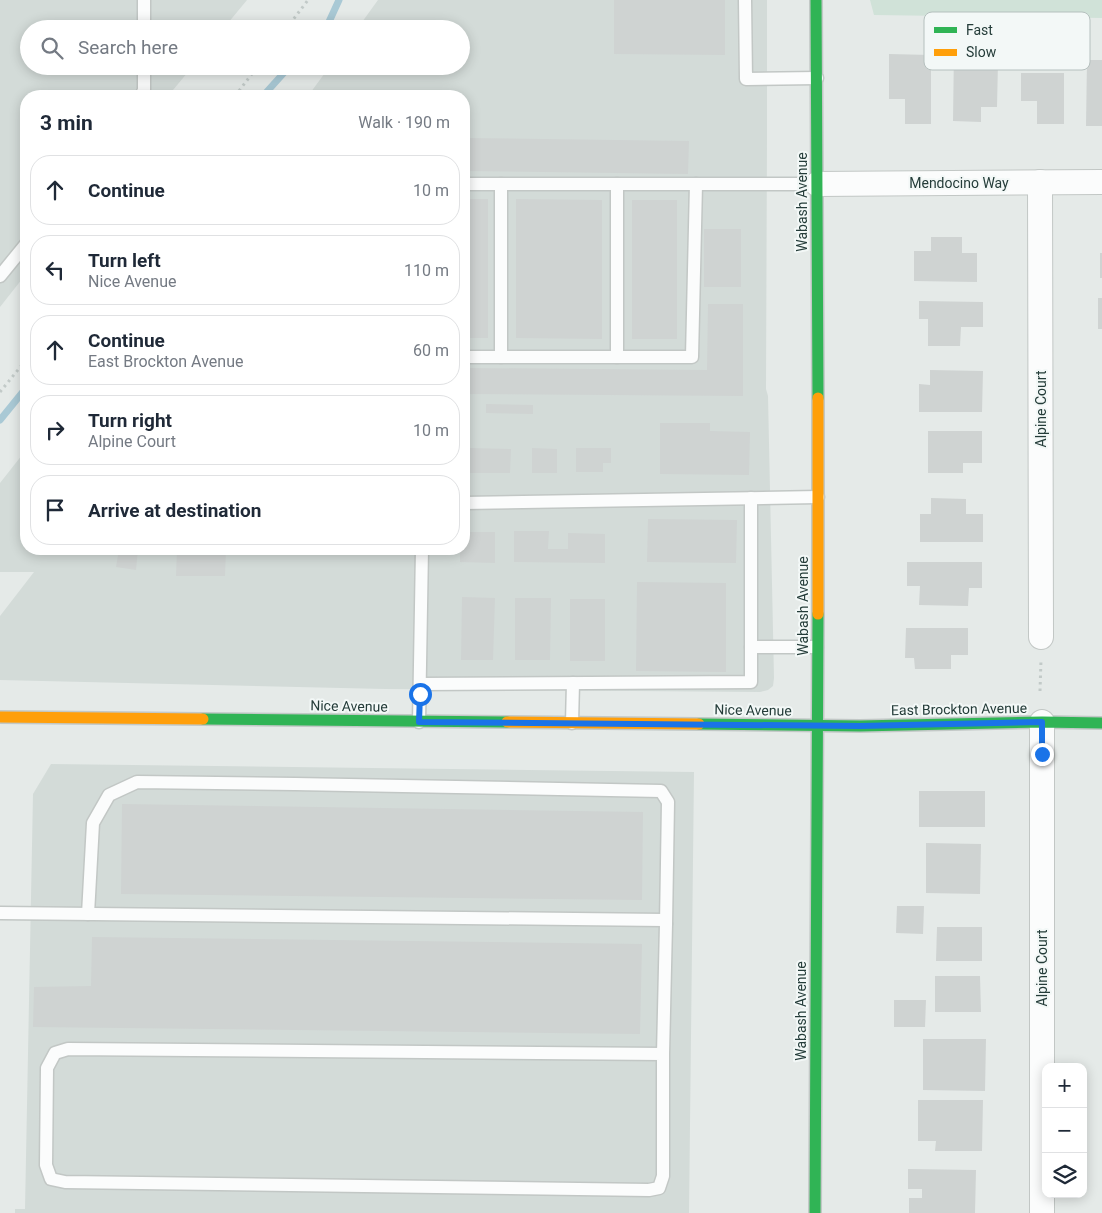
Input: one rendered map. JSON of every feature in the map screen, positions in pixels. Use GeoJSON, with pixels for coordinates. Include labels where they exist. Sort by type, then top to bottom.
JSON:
{"type":"FeatureCollection","features":[{"type":"Feature","properties":{"kind":"street","name":"Wabash Avenue"},"geometry":{"type":"LineString","coordinates":[[815,1213],[818,497],[816,0]]}},
{"type":"Feature","properties":{"kind":"street","name":"Alpine Court"},"geometry":{"type":"LineString","coordinates":[[1040,182],[1041,637]]}},
{"type":"Feature","properties":{"kind":"street","name":"Mendocino Way"},"geometry":{"type":"LineString","coordinates":[[817,184],[1102,182]]}},
{"type":"Feature","properties":{"kind":"street","name":"Nice Avenue"},"geometry":{"type":"LineString","coordinates":[[0,717],[817,726]]}},
{"type":"Feature","properties":{"kind":"street","name":"Alpine Court"},"geometry":{"type":"LineString","coordinates":[[1042,722],[1042,1213]]}},
{"type":"Feature","properties":{"kind":"street","name":"East Brockton Avenue"},"geometry":{"type":"LineString","coordinates":[[817,726],[1042,722],[1102,723]]}},
{"type":"Feature","properties":{"kind":"lane"},"geometry":{"type":"LineString","coordinates":[[144,0],[144,20]]}},
{"type":"Feature","properties":{"kind":"lane"},"geometry":{"type":"LineString","coordinates":[[745,0],[746,79],[817,78]]}},
{"type":"Feature","properties":{"kind":"lane"},"geometry":{"type":"LineString","coordinates":[[144,75],[144,90]]}},
{"type":"Feature","properties":{"kind":"lane"},"geometry":{"type":"LineString","coordinates":[[470,184],[817,184]]}},
{"type":"Feature","properties":{"kind":"lane"},"geometry":{"type":"LineString","coordinates":[[501,184],[502,357]]}},
{"type":"Feature","properties":{"kind":"lane"},"geometry":{"type":"LineString","coordinates":[[617,184],[617,357]]}},
{"type":"Feature","properties":{"kind":"lane"},"geometry":{"type":"LineString","coordinates":[[470,357],[692,357],[696,184]]}},
{"type":"Feature","properties":{"kind":"lane"},"geometry":{"type":"LineString","coordinates":[[0,276],[20,251]]}},
{"type":"Feature","properties":{"kind":"lane"},"geometry":{"type":"LineString","coordinates":[[470,503],[818,497]]}},
{"type":"Feature","properties":{"kind":"lane"},"geometry":{"type":"LineString","coordinates":[[420,684],[751,682],[751,498]]}},
{"type":"Feature","properties":{"kind":"lane"},"geometry":{"type":"LineString","coordinates":[[419,722],[422,555]]}},
{"type":"Feature","properties":{"kind":"lane"},"geometry":{"type":"LineString","coordinates":[[751,647],[817,647]]}},
{"type":"Feature","properties":{"kind":"lane"},"geometry":{"type":"LineString","coordinates":[[572,723],[573,683]]}},
{"type":"Feature","properties":{"kind":"lane"},"geometry":{"type":"LineString","coordinates":[[88,914],[93,823],[109,795],[137,782],[661,791],[668,802],[663,1054],[663,1176],[659,1188],[649,1190],[85,1183],[50,1179],[46,1165],[47,1068],[56,1053],[68,1048],[663,1054]]}},
{"type":"Feature","properties":{"kind":"lane"},"geometry":{"type":"LineString","coordinates":[[0,913],[664,920],[666,924]]}},
{"type":"Feature","properties":{"kind":"path"},"geometry":{"type":"LineString","coordinates":[[293,20],[308,0]]}},
{"type":"Feature","properties":{"kind":"path"},"geometry":{"type":"LineString","coordinates":[[240,90],[251,75]]}},
{"type":"Feature","properties":{"kind":"path"},"geometry":{"type":"LineString","coordinates":[[0,392],[20,367]]}},
{"type":"Feature","properties":{"kind":"path"},"geometry":{"type":"LineString","coordinates":[[1040,692],[1041,637]]}},
{"type":"Feature","properties":{"kind":"shaded area"},"geometry":{"type":"Polygon","coordinates":[[[0,0],[247,0],[230,20],[20,20],[20,75],[186,75],[173,90],[20,90],[20,282],[0,307],[0,0]]]}},
{"type":"Feature","properties":{"kind":"shaded area"},"geometry":{"type":"Polygon","coordinates":[[[378,0],[767,0],[766,389],[768,396],[774,678],[773,686],[768,690],[760,692],[385,689],[0,680],[0,616],[34,572],[0,572],[0,483],[20,458],[20,555],[470,555],[470,90],[312,90],[323,75],[470,75],[470,20],[364,20],[378,0]]]}},
{"type":"Feature","properties":{"kind":"shaded area"},"geometry":{"type":"Polygon","coordinates":[[[51,764],[694,772],[689,1213],[15,1213],[15,1209],[25,1209],[33,794],[51,764]]]}},
{"type":"Feature","properties":{"kind":"green space"},"geometry":{"type":"Polygon","coordinates":[[[870,0],[1102,0],[1102,18],[1090,18],[1090,12],[924,12],[924,16],[874,15],[870,0]]]}},
{"type":"Feature","properties":{"kind":"building"},"geometry":{"type":"Polygon","coordinates":[[[614,0],[725,0],[725,55],[614,54],[614,0]]]}},
{"type":"Feature","properties":{"kind":"building"},"geometry":{"type":"Polygon","coordinates":[[[889,54],[924,55],[924,70],[931,70],[931,124],[905,124],[905,99],[889,99],[889,54]]]}},
{"type":"Feature","properties":{"kind":"building"},"geometry":{"type":"Polygon","coordinates":[[[1090,60],[1102,60],[1102,126],[1086,126],[1087,70],[1090,70],[1090,60]]]}},
{"type":"Feature","properties":{"kind":"building"},"geometry":{"type":"Polygon","coordinates":[[[954,70],[998,70],[997,107],[981,107],[981,122],[953,121],[954,70]]]}},
{"type":"Feature","properties":{"kind":"building"},"geometry":{"type":"Polygon","coordinates":[[[1021,73],[1064,73],[1064,124],[1037,124],[1037,101],[1021,101],[1021,73]]]}},
{"type":"Feature","properties":{"kind":"building"},"geometry":{"type":"Polygon","coordinates":[[[470,138],[689,141],[688,174],[470,171],[470,138]]]}},
{"type":"Feature","properties":{"kind":"building"},"geometry":{"type":"Polygon","coordinates":[[[470,199],[488,199],[488,338],[470,338],[470,199]]]}},
{"type":"Feature","properties":{"kind":"building"},"geometry":{"type":"Polygon","coordinates":[[[516,199],[602,200],[602,339],[516,338],[516,199]]]}},
{"type":"Feature","properties":{"kind":"building"},"geometry":{"type":"Polygon","coordinates":[[[632,200],[677,200],[677,339],[632,339],[632,200]]]}},
{"type":"Feature","properties":{"kind":"building"},"geometry":{"type":"Polygon","coordinates":[[[704,229],[741,229],[741,287],[704,287],[704,229]]]}},
{"type":"Feature","properties":{"kind":"building"},"geometry":{"type":"Polygon","coordinates":[[[931,237],[962,237],[962,253],[977,253],[977,282],[914,281],[914,251],[931,251],[931,237]]]}},
{"type":"Feature","properties":{"kind":"building"},"geometry":{"type":"Polygon","coordinates":[[[1100,253],[1102,253],[1102,278],[1100,278],[1100,253]]]}},
{"type":"Feature","properties":{"kind":"building"},"geometry":{"type":"Polygon","coordinates":[[[1098,298],[1102,298],[1102,329],[1098,329],[1098,298]]]}},
{"type":"Feature","properties":{"kind":"building"},"geometry":{"type":"Polygon","coordinates":[[[919,301],[983,302],[983,327],[961,327],[960,346],[928,346],[928,319],[919,319],[919,301]]]}},
{"type":"Feature","properties":{"kind":"building"},"geometry":{"type":"Polygon","coordinates":[[[708,304],[743,304],[743,396],[470,394],[470,368],[707,370],[708,304]]]}},
{"type":"Feature","properties":{"kind":"building"},"geometry":{"type":"Polygon","coordinates":[[[930,370],[983,371],[982,412],[919,412],[919,384],[930,385],[930,370]]]}},
{"type":"Feature","properties":{"kind":"building"},"geometry":{"type":"Polygon","coordinates":[[[486,404],[533,405],[533,414],[486,413],[486,404]]]}},
{"type":"Feature","properties":{"kind":"building"},"geometry":{"type":"Polygon","coordinates":[[[660,423],[710,423],[710,431],[750,432],[749,475],[660,474],[660,423]]]}},
{"type":"Feature","properties":{"kind":"building"},"geometry":{"type":"Polygon","coordinates":[[[928,431],[982,431],[982,463],[963,463],[963,473],[928,473],[928,431]]]}},
{"type":"Feature","properties":{"kind":"building"},"geometry":{"type":"Polygon","coordinates":[[[470,448],[511,449],[510,473],[470,473],[470,448]]]}},
{"type":"Feature","properties":{"kind":"building"},"geometry":{"type":"Polygon","coordinates":[[[532,448],[557,449],[557,473],[532,473],[532,448]]]}},
{"type":"Feature","properties":{"kind":"building"},"geometry":{"type":"Polygon","coordinates":[[[576,448],[611,448],[611,463],[603,463],[603,472],[576,472],[576,448]]]}},
{"type":"Feature","properties":{"kind":"building"},"geometry":{"type":"Polygon","coordinates":[[[931,498],[966,499],[966,514],[983,514],[983,542],[920,542],[920,514],[931,514],[931,498]]]}},
{"type":"Feature","properties":{"kind":"building"},"geometry":{"type":"Polygon","coordinates":[[[648,519],[737,520],[736,563],[647,562],[648,519]]]}},
{"type":"Feature","properties":{"kind":"building"},"geometry":{"type":"Polygon","coordinates":[[[514,531],[549,531],[548,549],[568,549],[568,533],[605,534],[605,563],[514,562],[514,531]]]}},
{"type":"Feature","properties":{"kind":"building"},"geometry":{"type":"Polygon","coordinates":[[[470,532],[495,532],[495,563],[460,562],[460,555],[470,555],[470,532]]]}},
{"type":"Feature","properties":{"kind":"building"},"geometry":{"type":"Polygon","coordinates":[[[118,555],[137,555],[136,570],[116,567],[118,555]]]}},
{"type":"Feature","properties":{"kind":"building"},"geometry":{"type":"Polygon","coordinates":[[[177,555],[226,555],[225,576],[176,576],[177,555]]]}},
{"type":"Feature","properties":{"kind":"building"},"geometry":{"type":"Polygon","coordinates":[[[907,562],[982,562],[982,588],[969,588],[968,606],[919,605],[920,586],[907,586],[907,562]]]}},
{"type":"Feature","properties":{"kind":"building"},"geometry":{"type":"Polygon","coordinates":[[[637,582],[726,583],[726,672],[636,671],[637,582]]]}},
{"type":"Feature","properties":{"kind":"building"},"geometry":{"type":"Polygon","coordinates":[[[462,597],[495,598],[493,660],[461,660],[462,597]]]}},
{"type":"Feature","properties":{"kind":"building"},"geometry":{"type":"Polygon","coordinates":[[[515,598],[551,598],[550,660],[515,660],[515,598]]]}},
{"type":"Feature","properties":{"kind":"building"},"geometry":{"type":"Polygon","coordinates":[[[570,599],[605,599],[605,661],[570,661],[570,599]]]}},
{"type":"Feature","properties":{"kind":"building"},"geometry":{"type":"Polygon","coordinates":[[[906,628],[968,628],[968,655],[951,655],[951,669],[915,669],[914,658],[905,658],[906,628]]]}},
{"type":"Feature","properties":{"kind":"building"},"geometry":{"type":"Polygon","coordinates":[[[919,791],[985,791],[985,827],[919,827],[919,791]]]}},
{"type":"Feature","properties":{"kind":"building"},"geometry":{"type":"Polygon","coordinates":[[[122,804],[643,812],[642,900],[121,894],[122,804]]]}},
{"type":"Feature","properties":{"kind":"building"},"geometry":{"type":"Polygon","coordinates":[[[926,843],[981,844],[980,894],[926,893],[926,843]]]}},
{"type":"Feature","properties":{"kind":"building"},"geometry":{"type":"Polygon","coordinates":[[[897,906],[924,906],[923,934],[896,933],[897,906]]]}},
{"type":"Feature","properties":{"kind":"building"},"geometry":{"type":"Polygon","coordinates":[[[937,927],[982,927],[982,961],[936,961],[937,927]]]}},
{"type":"Feature","properties":{"kind":"building"},"geometry":{"type":"Polygon","coordinates":[[[92,937],[642,944],[640,1034],[33,1027],[34,987],[91,986],[92,937]]]}},
{"type":"Feature","properties":{"kind":"building"},"geometry":{"type":"Polygon","coordinates":[[[935,976],[980,976],[981,1012],[935,1012],[935,976]]]}},
{"type":"Feature","properties":{"kind":"building"},"geometry":{"type":"Polygon","coordinates":[[[894,1000],[926,1000],[925,1027],[894,1027],[894,1000]]]}},
{"type":"Feature","properties":{"kind":"building"},"geometry":{"type":"Polygon","coordinates":[[[923,1039],[986,1039],[985,1091],[923,1090],[923,1039]]]}},
{"type":"Feature","properties":{"kind":"building"},"geometry":{"type":"Polygon","coordinates":[[[918,1100],[983,1100],[982,1151],[935,1151],[936,1141],[918,1141],[918,1100]]]}},
{"type":"Feature","properties":{"kind":"building"},"geometry":{"type":"Polygon","coordinates":[[[908,1169],[976,1170],[975,1213],[909,1213],[909,1198],[922,1198],[922,1189],[908,1189],[908,1169]]]}},
{"type":"Feature","properties":{"kind":"waterway"},"geometry":{"type":"LineString","coordinates":[[330,20],[339,0]]}},
{"type":"Feature","properties":{"kind":"waterway"},"geometry":{"type":"LineString","coordinates":[[268,90],[282,75]]}},
{"type":"Feature","properties":{"kind":"waterway"},"geometry":{"type":"LineString","coordinates":[[0,420],[20,395]]}},
{"type":"Feature","properties":{"kind":"traffic: fast"},"geometry":{"type":"LineString","coordinates":[[816,0],[818,398]]}},
{"type":"Feature","properties":{"kind":"traffic: fast"},"geometry":{"type":"LineString","coordinates":[[815,1213],[818,614]]}},
{"type":"Feature","properties":{"kind":"traffic: fast"},"geometry":{"type":"LineString","coordinates":[[203,719],[507,722]]}},
{"type":"Feature","properties":{"kind":"traffic: fast"},"geometry":{"type":"LineString","coordinates":[[699,724],[860,726],[1042,722],[1102,723]]}},
{"type":"Feature","properties":{"kind":"traffic: slow"},"geometry":{"type":"LineString","coordinates":[[818,398],[818,614]]}},
{"type":"Feature","properties":{"kind":"traffic: slow"},"geometry":{"type":"LineString","coordinates":[[0,717],[203,719]]}},
{"type":"Feature","properties":{"kind":"traffic: slow"},"geometry":{"type":"LineString","coordinates":[[507,722],[699,724]]}},
{"type":"Feature","properties":{"kind":"route"},"geometry":{"type":"LineString","coordinates":[[420,694],[419,722],[860,726],[1042,722],[1042,754]]}}]}
